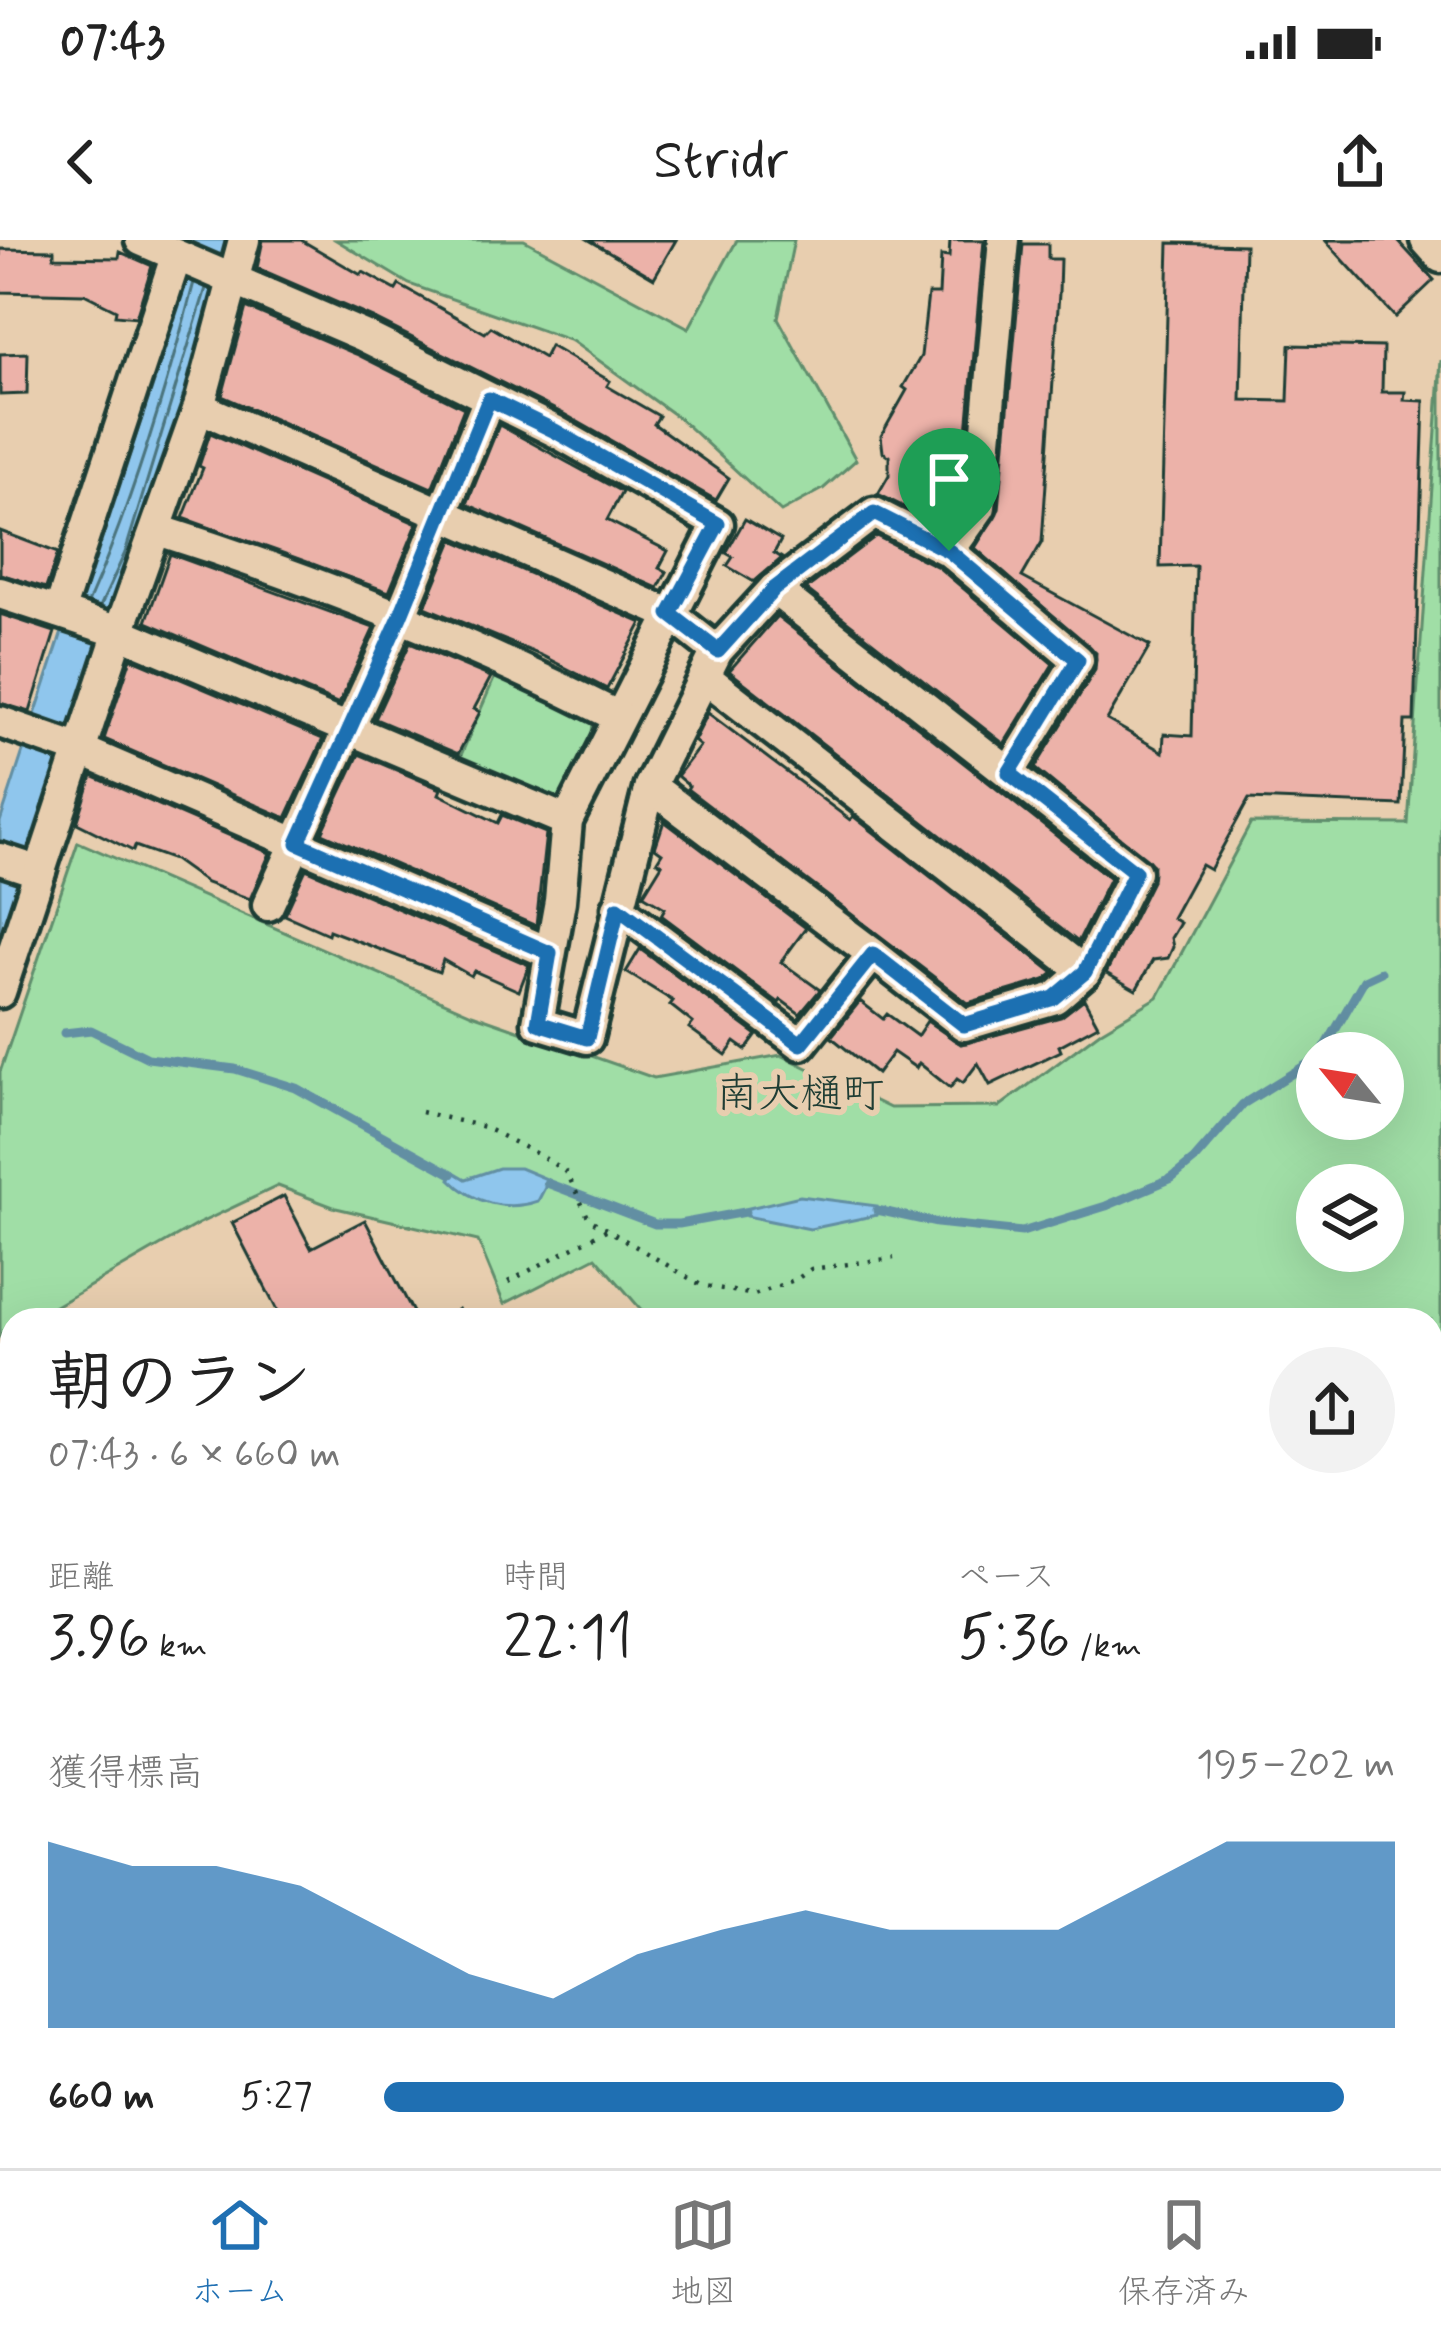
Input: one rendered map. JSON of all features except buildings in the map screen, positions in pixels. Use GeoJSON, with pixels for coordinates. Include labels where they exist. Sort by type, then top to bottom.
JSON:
{"type":"FeatureCollection","features":[{"type":"Feature","properties":{"kind":"street"},"geometry":{"type":"LineString","coordinates":[[141,240],[364,336],[555,431],[718,524],[567,821],[560,901],[538,1023],[587,1038],[650,786],[711,664],[774,589],[874,513],[949,551],[1078,660],[1009,773]]}},
{"type":"Feature","properties":{"kind":"street"},"geometry":{"type":"LineString","coordinates":[[0,992],[199,407],[244,240]]}},
{"type":"Feature","properties":{"kind":"street"},"geometry":{"type":"LineString","coordinates":[[949,551],[980,507],[1004,240]]}},
{"type":"Feature","properties":{"kind":"street"},"geometry":{"type":"LineString","coordinates":[[1426,240],[1441,257]]}},
{"type":"Feature","properties":{"kind":"street"},"geometry":{"type":"LineString","coordinates":[[59,612],[176,257]]}},
{"type":"Feature","properties":{"kind":"street"},"geometry":{"type":"LineString","coordinates":[[268,905],[400,617],[489,399]]}},
{"type":"Feature","properties":{"kind":"street"},"geometry":{"type":"LineString","coordinates":[[199,407],[670,614],[711,664],[1085,972]]}},
{"type":"Feature","properties":{"kind":"street"},"geometry":{"type":"LineString","coordinates":[[158,530],[273,566],[400,617],[516,666],[619,718]]}},
{"type":"Feature","properties":{"kind":"street"},"geometry":{"type":"LineString","coordinates":[[650,786],[964,1025],[1054,998],[1085,972],[1135,872],[774,589]]}},
{"type":"Feature","properties":{"kind":"street"},"geometry":{"type":"LineString","coordinates":[[0,593],[119,632],[567,821]]}},
{"type":"Feature","properties":{"kind":"street"},"geometry":{"type":"LineString","coordinates":[[12,727],[80,750],[550,953]]}},
{"type":"Feature","properties":{"kind":"street"},"geometry":{"type":"LineString","coordinates":[[0,859],[40,872]]}},
{"type":"Feature","properties":{"kind":"street"},"geometry":{"type":"LineString","coordinates":[[618,908],[801,1044],[873,954]]}},
{"type":"Feature","properties":{"kind":"path"},"geometry":{"type":"LineString","coordinates":[[422,1112],[484,1127],[527,1148],[567,1173],[589,1219],[700,1285],[754,1295],[811,1269],[895,1258]]}},
{"type":"Feature","properties":{"kind":"path"},"geometry":{"type":"LineString","coordinates":[[508,1282],[606,1230]]}},
{"type":"Feature","properties":{"kind":"green space"},"geometry":{"type":"Polygon","coordinates":[[[336,240],[524,240],[689,328],[737,240],[794,240],[778,318],[856,460],[823,489],[781,512],[680,419],[572,341],[409,284],[336,240]]]}},
{"type":"Feature","properties":{"kind":"green space"},"geometry":{"type":"Polygon","coordinates":[[[1441,360],[1441,1308],[640,1308],[596,1257],[504,1304],[478,1241],[336,1208],[278,1186],[198,1224],[52,1308],[0,1308],[0,1072],[78,842],[472,1014],[654,1078],[781,1055],[890,1108],[999,1107],[1101,1031],[1158,997],[1251,823],[1408,824],[1441,360]]]}},
{"type":"Feature","properties":{"kind":"green space"},"geometry":{"type":"Polygon","coordinates":[[[497,672],[592,714],[589,744],[569,795],[553,803],[458,762],[497,672]]]}},
{"type":"Feature","properties":{"kind":"water"},"geometry":{"type":"Polygon","coordinates":[[[190,240],[233,240],[192,382],[96,650],[0,942],[0,822],[61,635],[95,557],[156,376],[190,240]]]}},
{"type":"Feature","properties":{"kind":"water"},"geometry":{"type":"Polygon","coordinates":[[[499,1168],[520,1168],[549,1180],[538,1201],[514,1206],[480,1199],[450,1179],[454,1172],[466,1179],[499,1168]]]}},
{"type":"Feature","properties":{"kind":"water"},"geometry":{"type":"Polygon","coordinates":[[[800,1196],[877,1206],[877,1215],[810,1229],[746,1216],[745,1209],[800,1196]]]}},
{"type":"Feature","properties":{"kind":"waterway"},"geometry":{"type":"LineString","coordinates":[[1334,1032],[1364,980],[1381,972]]}},
{"type":"Feature","properties":{"kind":"waterway"},"geometry":{"type":"LineString","coordinates":[[64,1033],[91,1030],[148,1058],[235,1069],[296,1088],[452,1174]]}},
{"type":"Feature","properties":{"kind":"waterway"},"geometry":{"type":"LineString","coordinates":[[877,1210],[937,1223],[1022,1232],[1106,1206],[1172,1178],[1243,1104],[1296,1071]]}},
{"type":"Feature","properties":{"kind":"waterway"},"geometry":{"type":"LineString","coordinates":[[547,1183],[655,1224],[745,1212]]}},
{"type":"Feature","properties":{"kind":"district","name":"南大樋町"},"geometry":{"type":"Point","coordinates":[800,1092]}},
{"type":"Feature","properties":{"kind":"route"},"geometry":{"type":"LineString","coordinates":[[489,399],[718,524],[670,614],[718,651],[774,589],[874,513],[949,551],[1078,660],[1009,773],[1135,872],[1085,972],[1054,998],[964,1025],[873,954],[801,1044],[618,908],[587,1038],[538,1023],[550,953],[298,843],[400,617],[489,399]]}}]}
